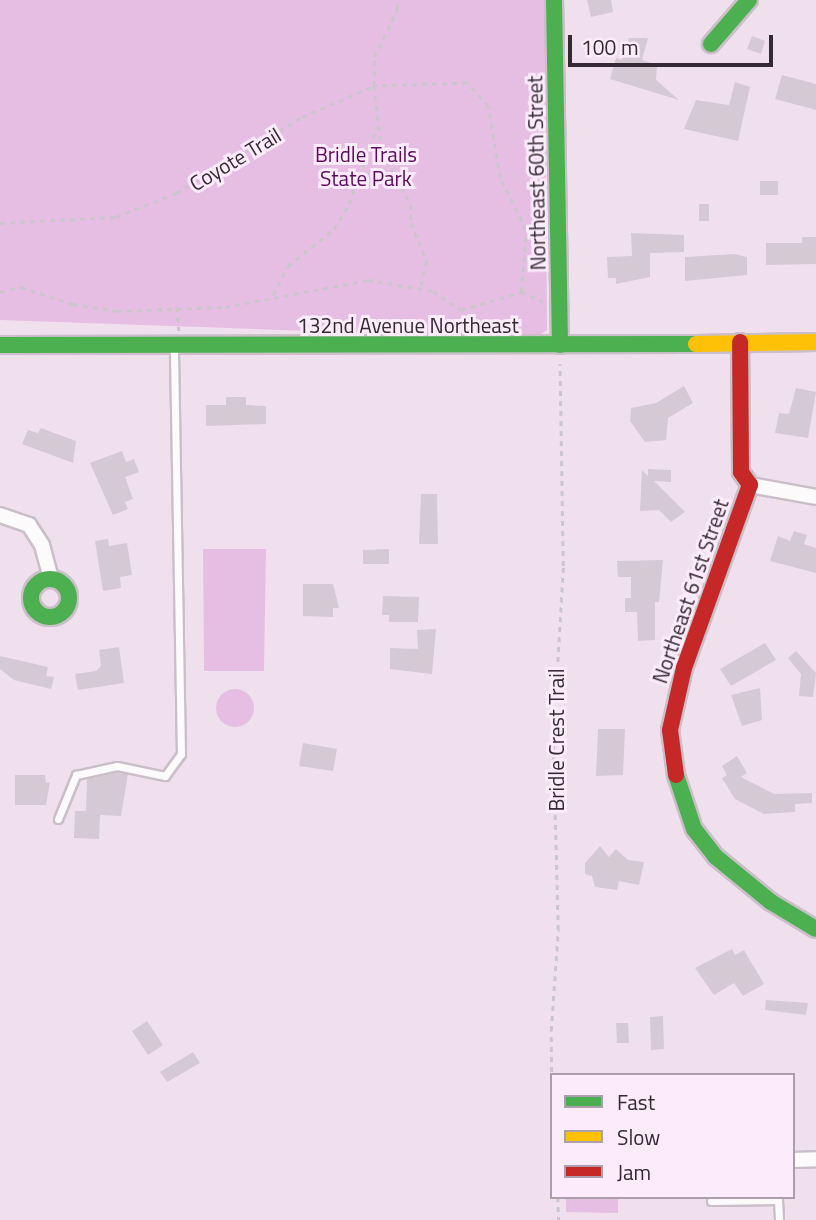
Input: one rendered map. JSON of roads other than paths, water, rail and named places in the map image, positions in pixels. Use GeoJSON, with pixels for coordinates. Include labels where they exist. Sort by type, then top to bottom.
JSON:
{"type":"FeatureCollection","features":[{"type":"Feature","properties":{"kind":"street","name":"Northeast 60th Street"},"geometry":{"type":"LineString","coordinates":[[554,0],[560,345]]}},
{"type":"Feature","properties":{"kind":"street"},"geometry":{"type":"LineString","coordinates":[[711,44],[749,0]]}},
{"type":"Feature","properties":{"kind":"street","name":"132nd Avenue Northeast"},"geometry":{"type":"LineString","coordinates":[[0,345],[176,340],[560,345],[816,342]]}},
{"type":"Feature","properties":{"kind":"street","name":"Northeast 61st Street"},"geometry":{"type":"LineString","coordinates":[[740,342],[741,472],[750,485],[684,668],[670,730],[678,791],[694,829],[716,857],[771,902],[816,929]]}},
{"type":"Feature","properties":{"kind":"street"},"geometry":{"type":"LineString","coordinates":[[750,485],[816,497]]}},
{"type":"Feature","properties":{"kind":"street"},"geometry":{"type":"LineString","coordinates":[[0,515],[29,525],[43,545],[51,579]]}},
{"type":"Feature","properties":{"kind":"street"},"geometry":{"type":"LineString","coordinates":[[795,1160],[816,1160]]}},
{"type":"Feature","properties":{"kind":"lane"},"geometry":{"type":"LineString","coordinates":[[58,819],[76,775],[117,766],[165,776],[181,754],[176,340]]}},
{"type":"Feature","properties":{"kind":"lane"},"geometry":{"type":"LineString","coordinates":[[711,1201],[778,1200],[779,1220]]}},
{"type":"Feature","properties":{"kind":"park label","name":"Bridle Trails State Park"},"geometry":{"type":"Point","coordinates":[366,166]}}]}
